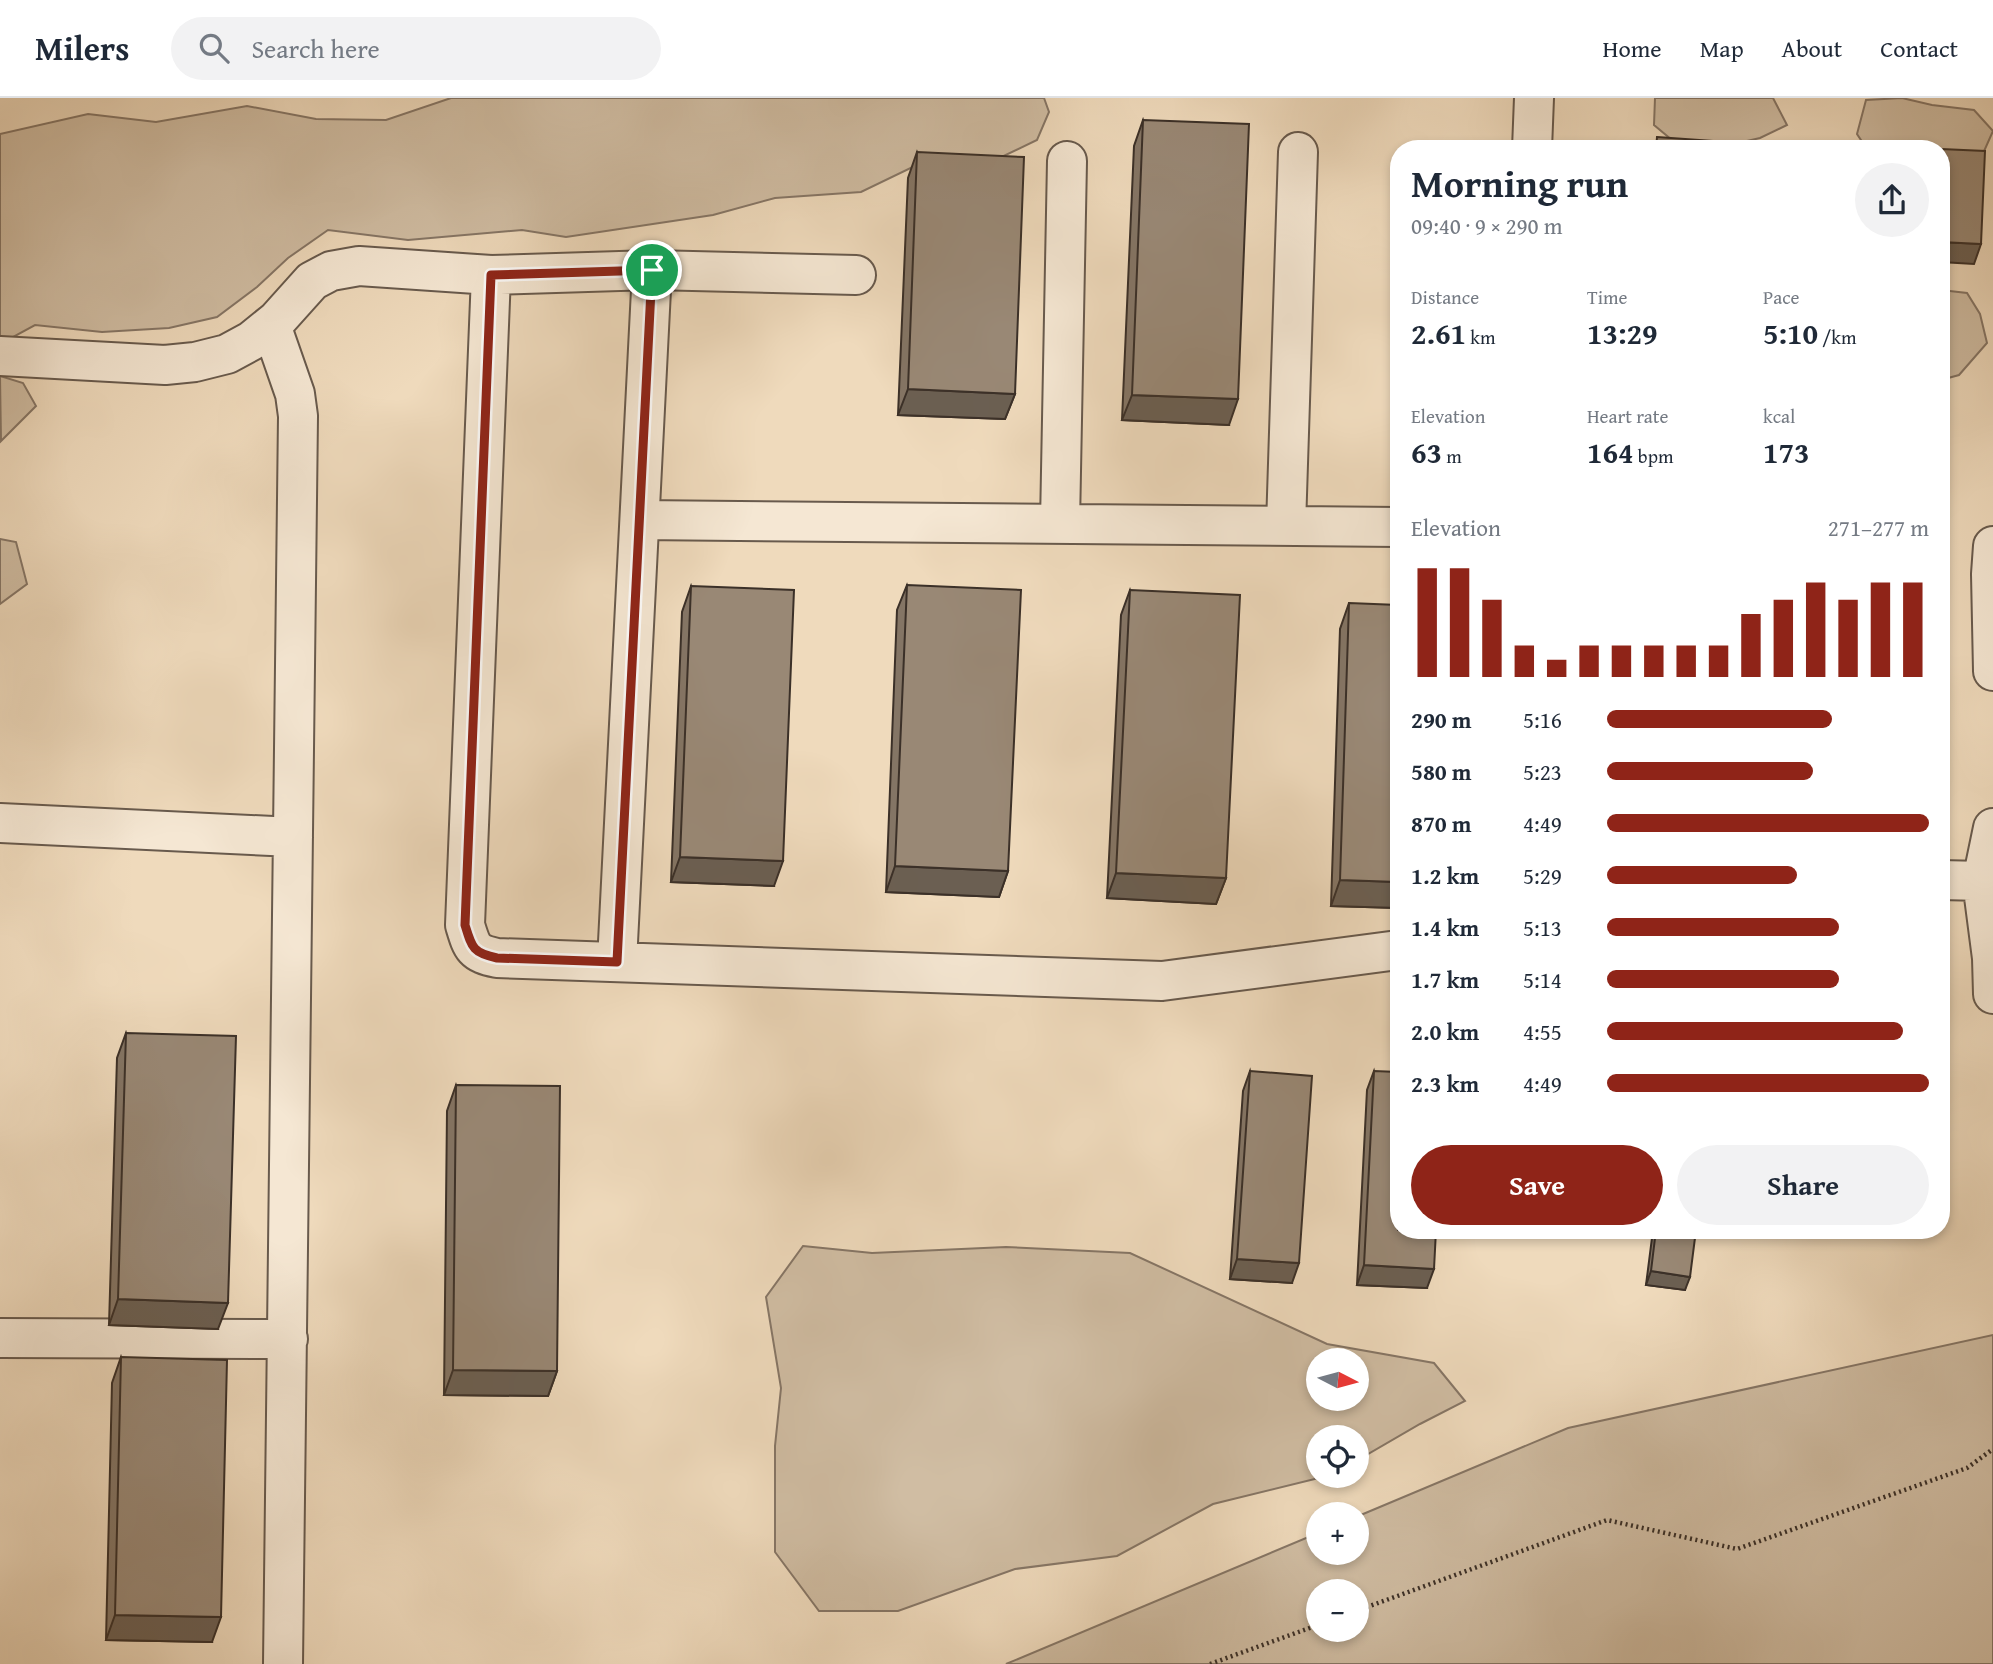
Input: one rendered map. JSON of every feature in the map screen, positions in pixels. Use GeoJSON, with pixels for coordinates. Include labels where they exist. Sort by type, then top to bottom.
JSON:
{"type":"FeatureCollection","features":[{"type":"Feature","properties":{"kind":"lane"},"geometry":{"type":"LineString","coordinates":[[1532,140],[1534,98]]}},
{"type":"Feature","properties":{"kind":"lane"},"geometry":{"type":"LineString","coordinates":[[1286,526],[1298,152]]}},
{"type":"Feature","properties":{"kind":"lane"},"geometry":{"type":"LineString","coordinates":[[1060,523],[1068,161]]}},
{"type":"Feature","properties":{"kind":"lane"},"geometry":{"type":"LineString","coordinates":[[0,356],[165,365],[195,362],[226,354],[251,341],[295,302],[312,281],[331,271],[359,266],[491,275],[652,270],[856,275]]}},
{"type":"Feature","properties":{"kind":"lane"},"geometry":{"type":"LineString","coordinates":[[617,962],[652,270]]}},
{"type":"Feature","properties":{"kind":"lane"},"geometry":{"type":"LineString","coordinates":[[491,275],[465,925],[470,943],[479,954],[497,958],[1162,981],[1390,951]]}},
{"type":"Feature","properties":{"kind":"lane"},"geometry":{"type":"LineString","coordinates":[[271,325],[295,394],[298,416],[283,1664]]}},
{"type":"Feature","properties":{"kind":"lane"},"geometry":{"type":"LineString","coordinates":[[640,520],[1390,527]]}},
{"type":"Feature","properties":{"kind":"lane"},"geometry":{"type":"LineString","coordinates":[[1993,546],[1993,671]]}},
{"type":"Feature","properties":{"kind":"lane"},"geometry":{"type":"LineString","coordinates":[[0,823],[293,837]]}},
{"type":"Feature","properties":{"kind":"lane"},"geometry":{"type":"LineString","coordinates":[[1993,828],[1982,881],[1992,958],[1993,993]]}},
{"type":"Feature","properties":{"kind":"lane"},"geometry":{"type":"LineString","coordinates":[[1950,880],[1982,881]]}},
{"type":"Feature","properties":{"kind":"lane"},"geometry":{"type":"LineString","coordinates":[[0,1338],[288,1339]]}},
{"type":"Feature","properties":{"kind":"path"},"geometry":{"type":"LineString","coordinates":[[1369,1606],[1607,1520],[1737,1549],[1967,1468],[1993,1450]]}},
{"type":"Feature","properties":{"kind":"path"},"geometry":{"type":"LineString","coordinates":[[1210,1664],[1306,1629]]}},
{"type":"Feature","properties":{"kind":"shaded area"},"geometry":{"type":"Polygon","coordinates":[[[451,98],[1044,98],[1049,112],[1037,140],[991,162],[925,161],[861,192],[775,198],[713,215],[566,237],[522,230],[408,240],[328,230],[288,258],[257,287],[217,317],[169,328],[102,332],[35,325],[4,342],[0,341],[0,134],[88,114],[156,122],[247,106],[316,119],[386,120],[451,98]]]}},
{"type":"Feature","properties":{"kind":"shaded area"},"geometry":{"type":"Polygon","coordinates":[[[1655,98],[1773,98],[1787,125],[1751,140],[1672,140],[1654,125],[1655,98]]]}},
{"type":"Feature","properties":{"kind":"shaded area"},"geometry":{"type":"Polygon","coordinates":[[[1902,98],[1974,110],[1993,131],[1981,158],[1950,161],[1950,140],[1861,140],[1857,134],[1866,100],[1902,98]]]}},
{"type":"Feature","properties":{"kind":"shaded area"},"geometry":{"type":"Polygon","coordinates":[[[1950,291],[1967,293],[1980,314],[1987,343],[1959,375],[1950,378],[1950,291]]]}},
{"type":"Feature","properties":{"kind":"shaded area"},"geometry":{"type":"Polygon","coordinates":[[[0,376],[23,383],[36,406],[1,441],[0,376]]]}},
{"type":"Feature","properties":{"kind":"shaded area"},"geometry":{"type":"Polygon","coordinates":[[[0,539],[16,542],[27,584],[0,604],[0,539]]]}},
{"type":"Feature","properties":{"kind":"shaded area"},"geometry":{"type":"Polygon","coordinates":[[[803,1246],[872,1253],[1006,1247],[1130,1253],[1327,1344],[1350,1348],[1306,1348],[1306,1411],[1369,1411],[1369,1351],[1434,1363],[1465,1401],[1369,1453],[1369,1425],[1306,1425],[1306,1481],[1213,1504],[1117,1556],[1015,1569],[898,1611],[819,1611],[775,1552],[775,1446],[781,1388],[766,1297],[803,1246]]]}},
{"type":"Feature","properties":{"kind":"shaded area"},"geometry":{"type":"Polygon","coordinates":[[[1993,1335],[1993,1664],[1006,1664],[1306,1538],[1306,1565],[1369,1565],[1369,1512],[1568,1428],[1993,1335]]]}},
{"type":"Feature","properties":{"kind":"building"},"geometry":{"type":"Polygon","coordinates":[[[1143,120],[1249,124],[1238,399],[1132,395],[1143,120]]]}},
{"type":"Feature","properties":{"kind":"building"},"geometry":{"type":"Polygon","coordinates":[[[1657,137],[1699,140],[1657,140],[1657,137]]]}},
{"type":"Feature","properties":{"kind":"building"},"geometry":{"type":"Polygon","coordinates":[[[1950,149],[1985,151],[1981,244],[1950,242],[1950,149]]]}},
{"type":"Feature","properties":{"kind":"building"},"geometry":{"type":"Polygon","coordinates":[[[917,152],[1024,157],[1015,394],[908,389],[917,152]]]}},
{"type":"Feature","properties":{"kind":"building"},"geometry":{"type":"Polygon","coordinates":[[[907,585],[1021,590],[1008,871],[895,866],[907,585]]]}},
{"type":"Feature","properties":{"kind":"building"},"geometry":{"type":"Polygon","coordinates":[[[691,586],[794,590],[783,861],[680,857],[691,586]]]}},
{"type":"Feature","properties":{"kind":"building"},"geometry":{"type":"Polygon","coordinates":[[[1130,590],[1240,595],[1226,878],[1116,873],[1130,590]]]}},
{"type":"Feature","properties":{"kind":"building"},"geometry":{"type":"Polygon","coordinates":[[[1349,603],[1390,605],[1390,882],[1340,880],[1349,603]]]}},
{"type":"Feature","properties":{"kind":"building"},"geometry":{"type":"Polygon","coordinates":[[[126,1033],[236,1036],[228,1303],[118,1299],[126,1033]]]}},
{"type":"Feature","properties":{"kind":"building"},"geometry":{"type":"Polygon","coordinates":[[[1250,1071],[1312,1076],[1299,1263],[1237,1259],[1250,1071]]]}},
{"type":"Feature","properties":{"kind":"building"},"geometry":{"type":"Polygon","coordinates":[[[1374,1071],[1390,1072],[1390,1239],[1436,1239],[1434,1269],[1364,1265],[1374,1071]]]}},
{"type":"Feature","properties":{"kind":"building"},"geometry":{"type":"Polygon","coordinates":[[[456,1085],[560,1086],[557,1371],[453,1370],[456,1085]]]}},
{"type":"Feature","properties":{"kind":"building"},"geometry":{"type":"Polygon","coordinates":[[[1655,1239],[1695,1239],[1690,1277],[1651,1271],[1655,1239]]]}},
{"type":"Feature","properties":{"kind":"building"},"geometry":{"type":"Polygon","coordinates":[[[121,1357],[227,1360],[221,1617],[115,1615],[121,1357]]]}},
{"type":"Feature","properties":{"kind":"route"},"geometry":{"type":"LineString","coordinates":[[652,270],[617,962],[497,958],[479,954],[470,943],[465,925],[491,275],[652,270]]}}]}
